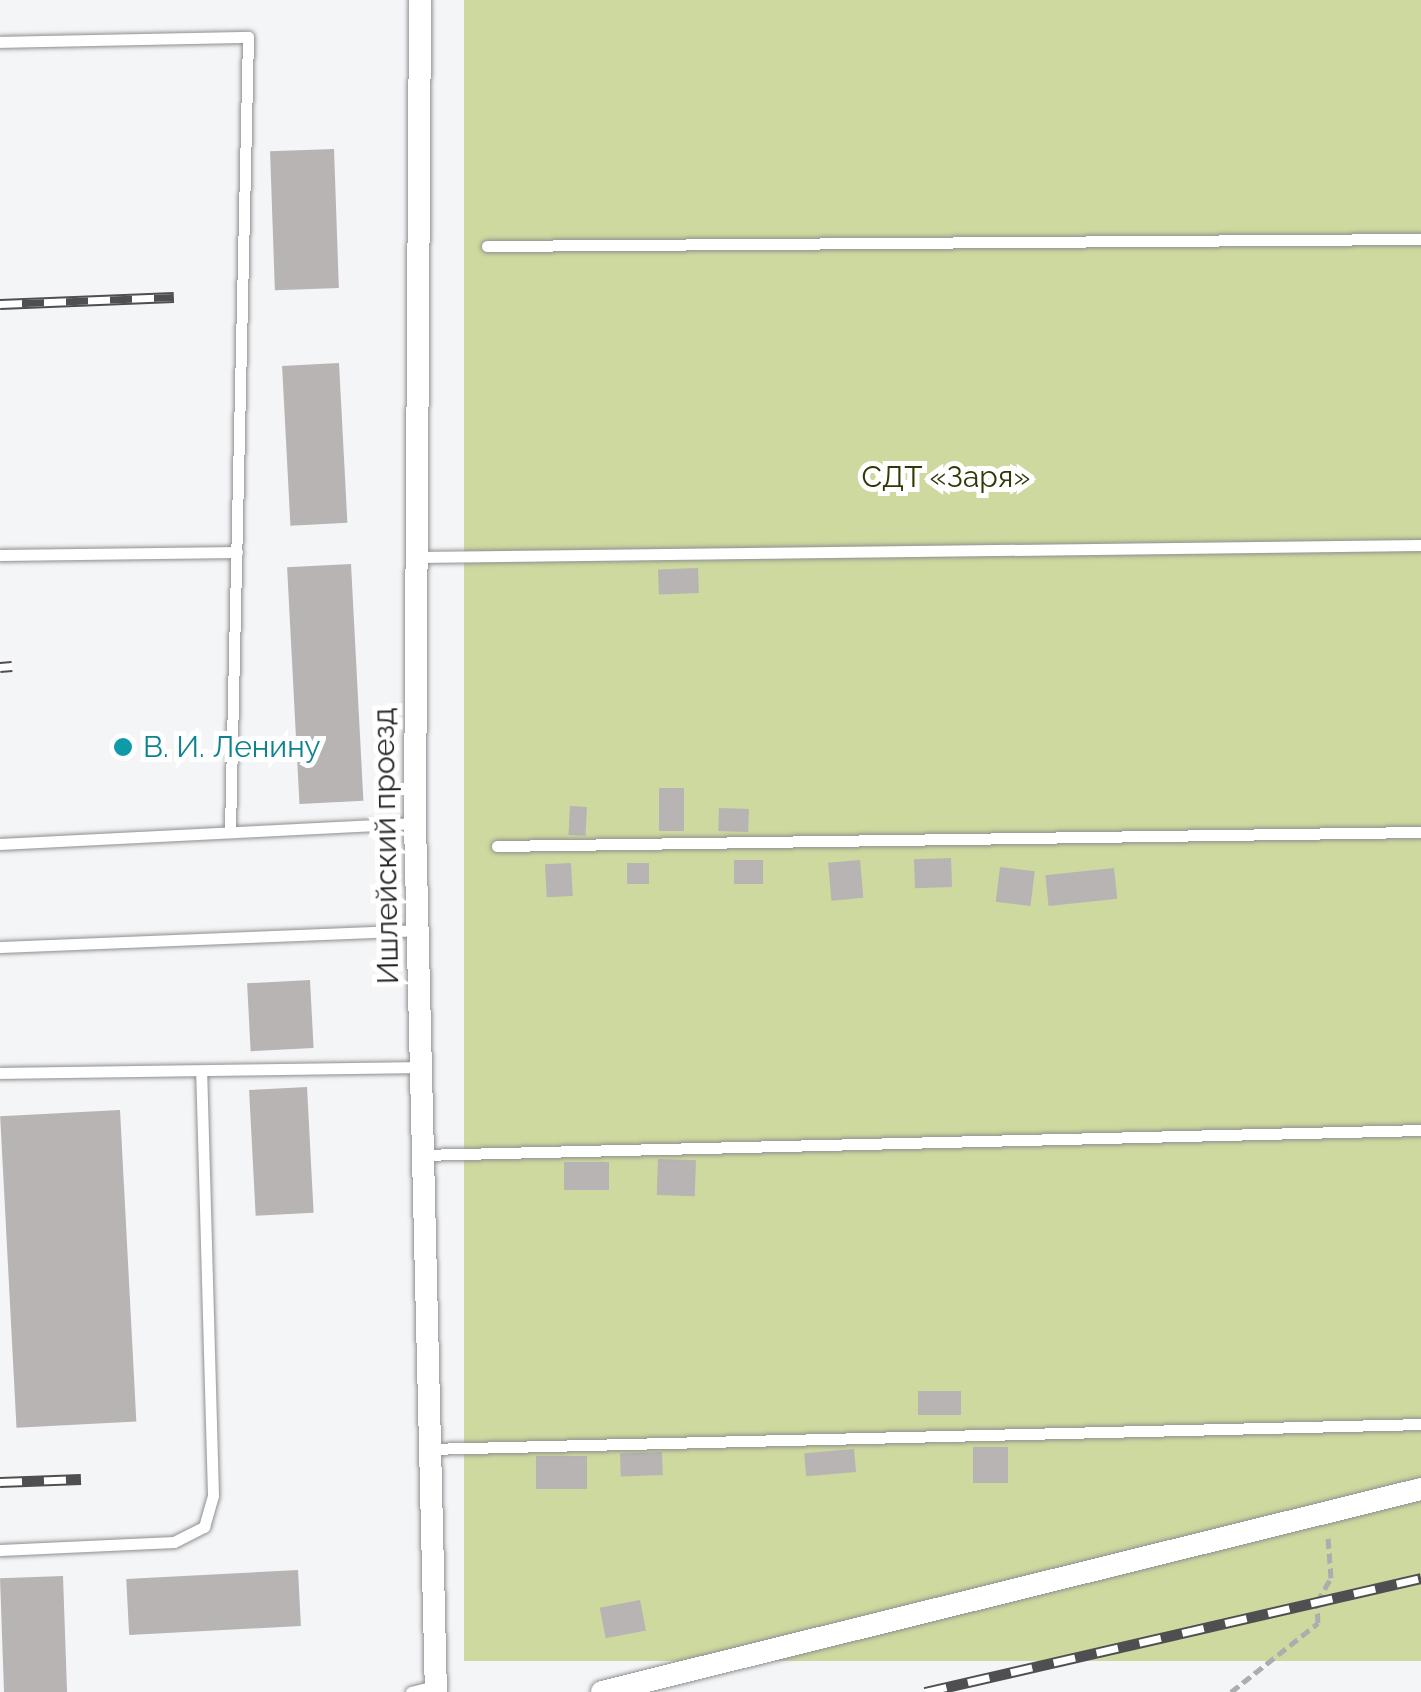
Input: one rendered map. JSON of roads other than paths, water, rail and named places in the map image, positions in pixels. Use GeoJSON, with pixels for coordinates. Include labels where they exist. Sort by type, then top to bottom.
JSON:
{"type":"FeatureCollection","features":[{"type":"Feature","properties":{"kind":"street","name":"Ишлейский проезд"},"geometry":{"type":"LineString","coordinates":[[420,0],[415,823],[436,1689]]}},
{"type":"Feature","properties":{"kind":"street"},"geometry":{"type":"LineString","coordinates":[[602,1692],[1327,1519],[1421,1489]]}},
{"type":"Feature","properties":{"kind":"lane"},"geometry":{"type":"LineString","coordinates":[[0,42],[248,37],[230,832]]}},
{"type":"Feature","properties":{"kind":"lane"},"geometry":{"type":"LineString","coordinates":[[487,246],[1421,239]]}},
{"type":"Feature","properties":{"kind":"lane"},"geometry":{"type":"LineString","coordinates":[[414,557],[1421,545]]}},
{"type":"Feature","properties":{"kind":"lane"},"geometry":{"type":"LineString","coordinates":[[0,555],[237,552]]}},
{"type":"Feature","properties":{"kind":"lane"},"geometry":{"type":"LineString","coordinates":[[0,844],[415,823]]}},
{"type":"Feature","properties":{"kind":"lane"},"geometry":{"type":"LineString","coordinates":[[497,846],[1421,832]]}},
{"type":"Feature","properties":{"kind":"lane"},"geometry":{"type":"LineString","coordinates":[[0,948],[417,930]]}},
{"type":"Feature","properties":{"kind":"lane"},"geometry":{"type":"LineString","coordinates":[[0,1073],[201,1074],[419,1067]]}},
{"type":"Feature","properties":{"kind":"lane"},"geometry":{"type":"LineString","coordinates":[[0,1550],[174,1542],[204,1527],[212,1495],[201,1074]]}},
{"type":"Feature","properties":{"kind":"lane"},"geometry":{"type":"LineString","coordinates":[[421,1155],[1421,1130]]}},
{"type":"Feature","properties":{"kind":"lane"},"geometry":{"type":"LineString","coordinates":[[428,1449],[1421,1424]]}},
{"type":"Feature","properties":{"kind":"lane"},"geometry":{"type":"LineString","coordinates":[[411,1692],[436,1689]]}},
{"type":"Feature","properties":{"kind":"railway"},"geometry":{"type":"LineString","coordinates":[[0,304],[174,297]]}},
{"type":"Feature","properties":{"kind":"railway"},"geometry":{"type":"LineString","coordinates":[[0,667],[12,666]]}},
{"type":"Feature","properties":{"kind":"railway"},"geometry":{"type":"LineString","coordinates":[[0,1482],[81,1479]]}},
{"type":"Feature","properties":{"kind":"railway"},"geometry":{"type":"LineString","coordinates":[[925,1692],[1421,1578]]}},
{"type":"Feature","properties":{"kind":"place","name":"В. И. Ленину"},"geometry":{"type":"Point","coordinates":[123,747]}},
{"type":"Feature","properties":{"kind":"park label","name":"СДТ «Заря»"},"geometry":{"type":"Point","coordinates":[946,477]}}]}
